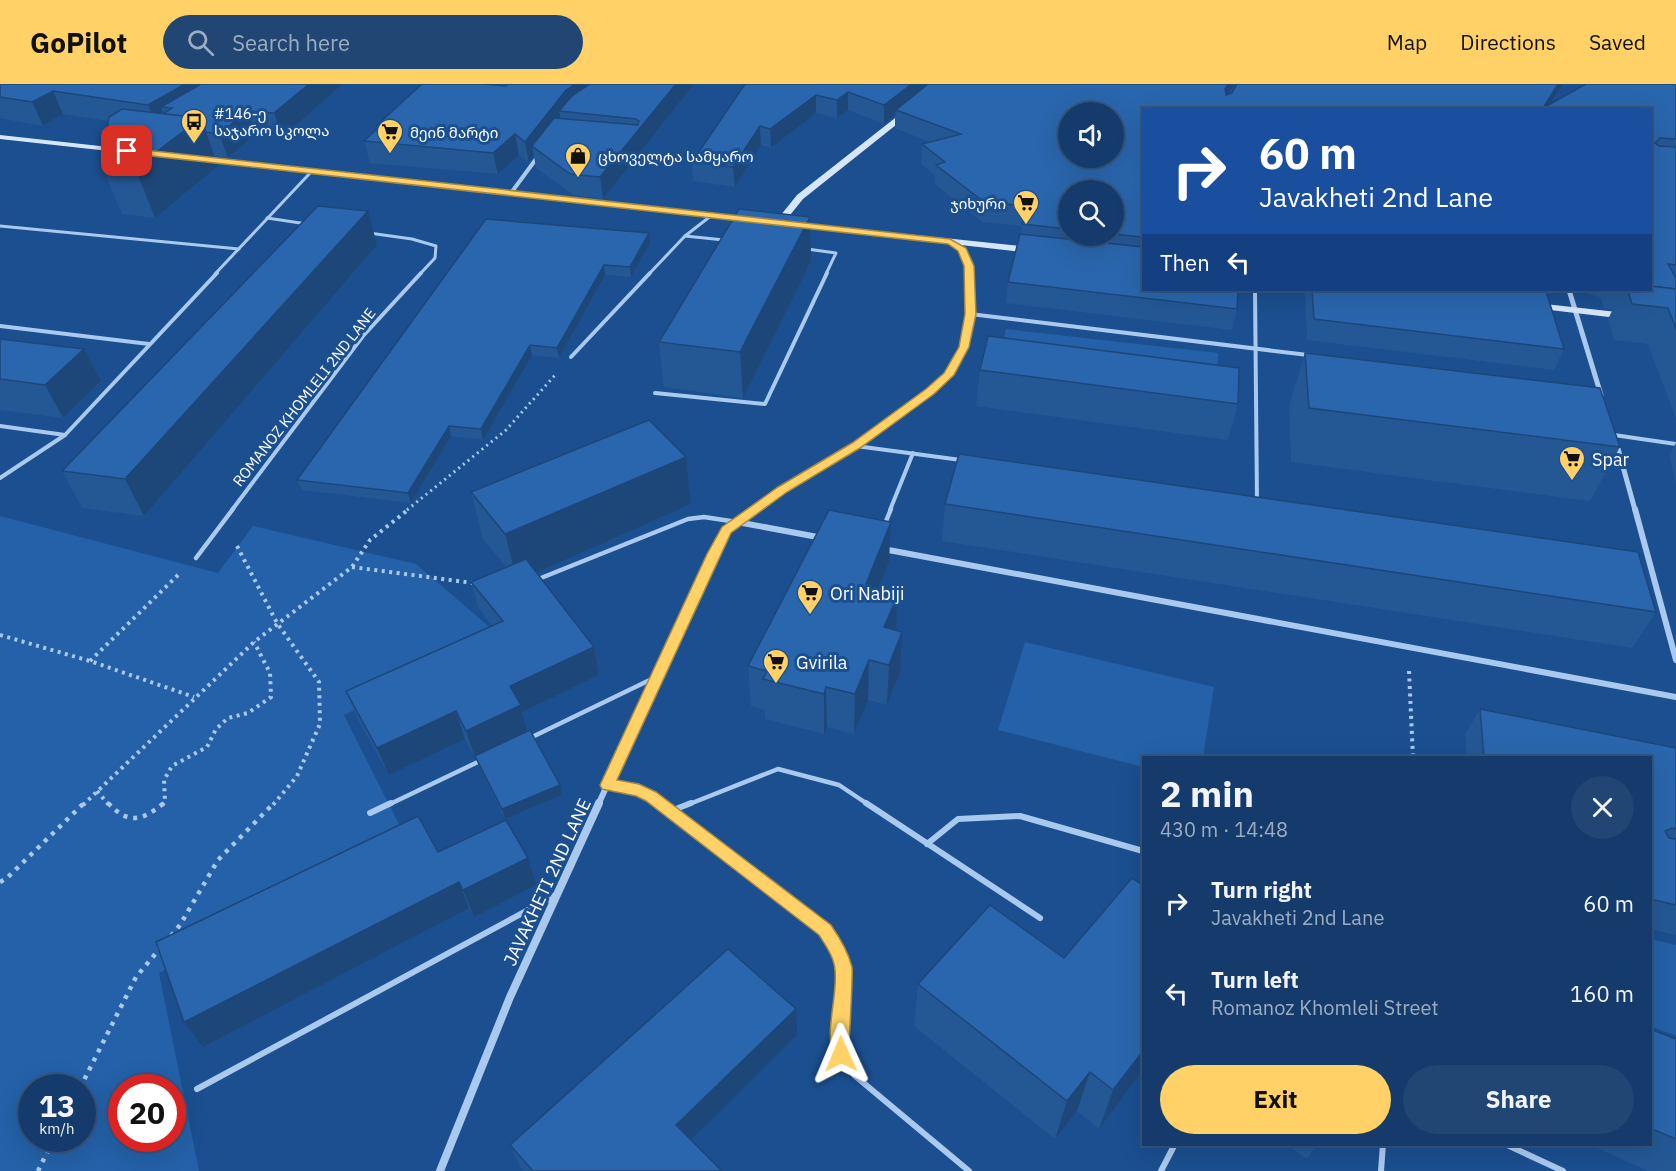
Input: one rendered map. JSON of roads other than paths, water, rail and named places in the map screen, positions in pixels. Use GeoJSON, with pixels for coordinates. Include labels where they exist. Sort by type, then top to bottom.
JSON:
{"type":"FeatureCollection","features":[{"type":"Feature","properties":{"kind":"street"},"geometry":{"type":"LineString","coordinates":[[779,223],[800,197],[916,105]]}},
{"type":"Feature","properties":{"kind":"street"},"geometry":{"type":"LineString","coordinates":[[0,137],[127,151]]}},
{"type":"Feature","properties":{"kind":"street"},"geometry":{"type":"LineString","coordinates":[[511,193],[540,153]]}},
{"type":"Feature","properties":{"kind":"street"},"geometry":{"type":"LineString","coordinates":[[196,158],[757,220]]}},
{"type":"Feature","properties":{"kind":"street"},"geometry":{"type":"LineString","coordinates":[[768,221],[1044,252]]}},
{"type":"Feature","properties":{"kind":"street","name":"JAVAKHETI 2ND LANE"},"geometry":{"type":"LineString","coordinates":[[440,1171],[510,997],[718,542],[726,530],[783,489],[856,446],[930,392],[948,375],[964,347],[970,314],[969,266],[962,250],[950,242]]}},
{"type":"Feature","properties":{"kind":"street"},"geometry":{"type":"LineString","coordinates":[[1569,291],[1603,402]]}},
{"type":"Feature","properties":{"kind":"street"},"geometry":{"type":"LineString","coordinates":[[1529,305],[1632,317]]}},
{"type":"Feature","properties":{"kind":"street"},"geometry":{"type":"LineString","coordinates":[[1610,424],[1676,660]]}},
{"type":"Feature","properties":{"kind":"street"},"geometry":{"type":"LineString","coordinates":[[737,522],[829,539]]}},
{"type":"Feature","properties":{"kind":"street"},"geometry":{"type":"LineString","coordinates":[[875,548],[1408,649],[1676,697]]}},
{"type":"Feature","properties":{"kind":"lane"},"geometry":{"type":"LineString","coordinates":[[0,478],[65,435],[312,171]]}},
{"type":"Feature","properties":{"kind":"lane"},"geometry":{"type":"LineString","coordinates":[[571,357],[685,236],[712,215]]}},
{"type":"Feature","properties":{"kind":"lane"},"geometry":{"type":"LineString","coordinates":[[267,218],[312,225]]}},
{"type":"Feature","properties":{"kind":"lane"},"geometry":{"type":"LineString","coordinates":[[0,226],[238,249]]}},
{"type":"Feature","properties":{"kind":"lane","name":"ROMANOZ KHOMLELI 2ND LANE"},"geometry":{"type":"LineString","coordinates":[[196,558],[363,336],[435,258],[436,246],[412,239],[368,233]]}},
{"type":"Feature","properties":{"kind":"lane"},"geometry":{"type":"LineString","coordinates":[[685,236],[732,241]]}},
{"type":"Feature","properties":{"kind":"lane"},"geometry":{"type":"LineString","coordinates":[[655,393],[765,404],[836,253],[801,249]]}},
{"type":"Feature","properties":{"kind":"lane"},"geometry":{"type":"LineString","coordinates":[[1255,291],[1257,502]]}},
{"type":"Feature","properties":{"kind":"lane"},"geometry":{"type":"LineString","coordinates":[[970,314],[1315,356]]}},
{"type":"Feature","properties":{"kind":"lane"},"geometry":{"type":"LineString","coordinates":[[0,326],[149,344]]}},
{"type":"Feature","properties":{"kind":"lane"},"geometry":{"type":"LineString","coordinates":[[1588,390],[1599,391]]}},
{"type":"Feature","properties":{"kind":"lane"},"geometry":{"type":"LineString","coordinates":[[0,426],[65,435]]}},
{"type":"Feature","properties":{"kind":"lane"},"geometry":{"type":"LineString","coordinates":[[1614,435],[1676,444]]}},
{"type":"Feature","properties":{"kind":"lane"},"geometry":{"type":"LineString","coordinates":[[856,446],[973,462]]}},
{"type":"Feature","properties":{"kind":"lane"},"geometry":{"type":"LineString","coordinates":[[883,527],[913,453]]}},
{"type":"Feature","properties":{"kind":"lane"},"geometry":{"type":"LineString","coordinates":[[1245,500],[1269,503]]}},
{"type":"Feature","properties":{"kind":"lane"},"geometry":{"type":"LineString","coordinates":[[514,589],[688,519],[704,517],[737,522]]}},
{"type":"Feature","properties":{"kind":"lane"},"geometry":{"type":"LineString","coordinates":[[519,743],[656,677]]}},
{"type":"Feature","properties":{"kind":"lane"},"geometry":{"type":"LineString","coordinates":[[370,813],[487,758]]}},
{"type":"Feature","properties":{"kind":"lane"},"geometry":{"type":"LineString","coordinates":[[671,811],[778,769],[839,785],[1040,918]]}},
{"type":"Feature","properties":{"kind":"lane"},"geometry":{"type":"LineString","coordinates":[[607,785],[639,790],[671,811],[825,930],[837,948],[844,969],[840,1029],[841,1054],[854,1075],[969,1171]]}},
{"type":"Feature","properties":{"kind":"lane"},"geometry":{"type":"LineString","coordinates":[[927,844],[958,819],[1020,816],[1142,851]]}},
{"type":"Feature","properties":{"kind":"lane"},"geometry":{"type":"LineString","coordinates":[[197,1089],[557,894]]}},
{"type":"Feature","properties":{"kind":"lane"},"geometry":{"type":"LineString","coordinates":[[1161,1171],[1174,1146]]}},
{"type":"Feature","properties":{"kind":"lane"},"geometry":{"type":"LineString","coordinates":[[1381,1171],[1383,1146]]}},
{"type":"Feature","properties":{"kind":"lane"},"geometry":{"type":"LineString","coordinates":[[1509,1146],[1563,1171]]}},
{"type":"Feature","properties":{"kind":"place","name":"#146-ე საჯარო სკოლა"},"geometry":{"type":"Point","coordinates":[194,145]}},
{"type":"Feature","properties":{"kind":"place","name":"მეინ მარტი"},"geometry":{"type":"Point","coordinates":[390,155]}},
{"type":"Feature","properties":{"kind":"place","name":"ცხოველტა სამყარო"},"geometry":{"type":"Point","coordinates":[578,179]}},
{"type":"Feature","properties":{"kind":"place","name":"ჯიხური"},"geometry":{"type":"Point","coordinates":[1026,226]}},
{"type":"Feature","properties":{"kind":"place","name":"Spar"},"geometry":{"type":"Point","coordinates":[1572,482]}},
{"type":"Feature","properties":{"kind":"place","name":"Ori Nabiji"},"geometry":{"type":"Point","coordinates":[810,616]}},
{"type":"Feature","properties":{"kind":"place","name":"Gvirila"},"geometry":{"type":"Point","coordinates":[776,685]}}]}
